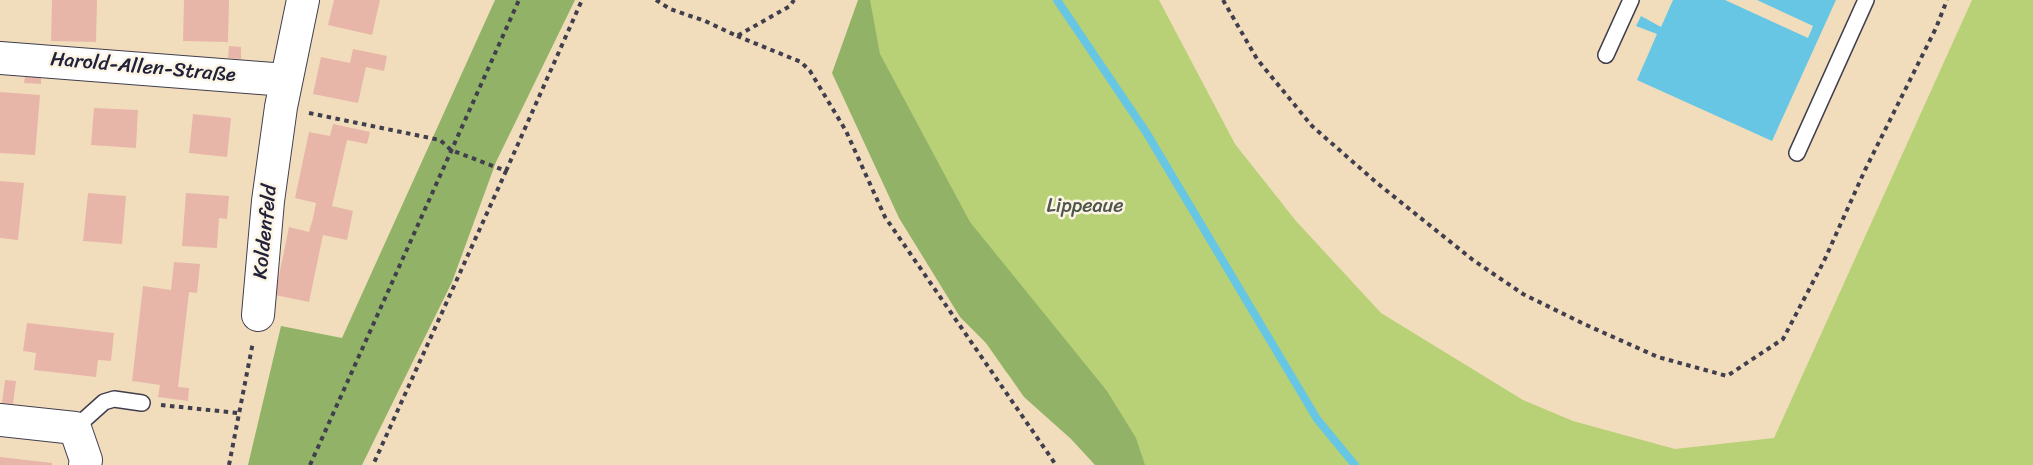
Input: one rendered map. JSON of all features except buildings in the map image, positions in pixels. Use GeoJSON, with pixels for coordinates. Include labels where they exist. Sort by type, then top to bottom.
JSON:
{"type":"FeatureCollection","features":[{"type":"Feature","properties":{"kind":"street","name":"Koldenfeld"},"geometry":{"type":"LineString","coordinates":[[258,315],[268,201],[284,94],[303,0]]}},
{"type":"Feature","properties":{"kind":"street","name":"Harold-Allen-Straße"},"geometry":{"type":"LineString","coordinates":[[0,57],[284,94]]}},
{"type":"Feature","properties":{"kind":"street"},"geometry":{"type":"LineString","coordinates":[[0,420],[75,428],[86,460],[85,465]]}},
{"type":"Feature","properties":{"kind":"lane"},"geometry":{"type":"LineString","coordinates":[[1606,55],[1631,0]]}},
{"type":"Feature","properties":{"kind":"lane"},"geometry":{"type":"LineString","coordinates":[[1797,153],[1866,0]]}},
{"type":"Feature","properties":{"kind":"lane"},"geometry":{"type":"LineString","coordinates":[[75,428],[104,402],[114,399],[142,403]]}},
{"type":"Feature","properties":{"kind":"path"},"geometry":{"type":"LineString","coordinates":[[310,465],[519,0]]}},
{"type":"Feature","properties":{"kind":"path"},"geometry":{"type":"LineString","coordinates":[[373,465],[582,0]]}},
{"type":"Feature","properties":{"kind":"path"},"geometry":{"type":"LineString","coordinates":[[656,0],[670,9],[705,21],[801,62],[810,71],[846,131],[885,217],[1056,465]]}},
{"type":"Feature","properties":{"kind":"path"},"geometry":{"type":"LineString","coordinates":[[737,36],[790,6],[794,0]]}},
{"type":"Feature","properties":{"kind":"path"},"geometry":{"type":"LineString","coordinates":[[1223,0],[1257,59],[1312,126],[1377,183],[1473,260],[1524,294],[1584,324],[1658,357],[1727,376],[1783,339],[1824,261],[1865,170],[1936,28],[1947,0]]}},
{"type":"Feature","properties":{"kind":"path"},"geometry":{"type":"LineString","coordinates":[[284,94],[440,140],[451,150],[506,171]]}},
{"type":"Feature","properties":{"kind":"path"},"geometry":{"type":"LineString","coordinates":[[229,465],[258,315]]}},
{"type":"Feature","properties":{"kind":"path"},"geometry":{"type":"LineString","coordinates":[[142,403],[238,413]]}},
{"type":"Feature","properties":{"kind":"green space"},"geometry":{"type":"Polygon","coordinates":[[[495,0],[575,0],[496,162],[452,282],[362,465],[248,465],[281,326],[342,338],[495,0]]]}},
{"type":"Feature","properties":{"kind":"green space"},"geometry":{"type":"Polygon","coordinates":[[[858,0],[870,0],[880,54],[970,222],[1107,391],[1136,438],[1145,465],[1095,465],[1071,439],[1024,397],[987,344],[960,317],[899,218],[832,73],[858,0]]]}},
{"type":"Feature","properties":{"kind":"green space","name":"Lippeaue"},"geometry":{"type":"Polygon","coordinates":[[[867,0],[1159,0],[1235,144],[1296,221],[1381,313],[1523,400],[1573,421],[1675,449],[1774,438],[1972,0],[2033,0],[2033,465],[1100,465],[1006,372],[983,339],[841,85],[867,0]]]}},
{"type":"Feature","properties":{"kind":"water"},"geometry":{"type":"Polygon","coordinates":[[[1673,0],[1725,0],[1808,38],[1813,26],[1757,0],[1836,0],[1772,141],[1637,80],[1657,34],[1636,26],[1641,16],[1661,27],[1673,0]]]}},
{"type":"Feature","properties":{"kind":"waterway"},"geometry":{"type":"LineString","coordinates":[[1057,0],[1146,132],[1317,419],[1355,465]]}}]}
